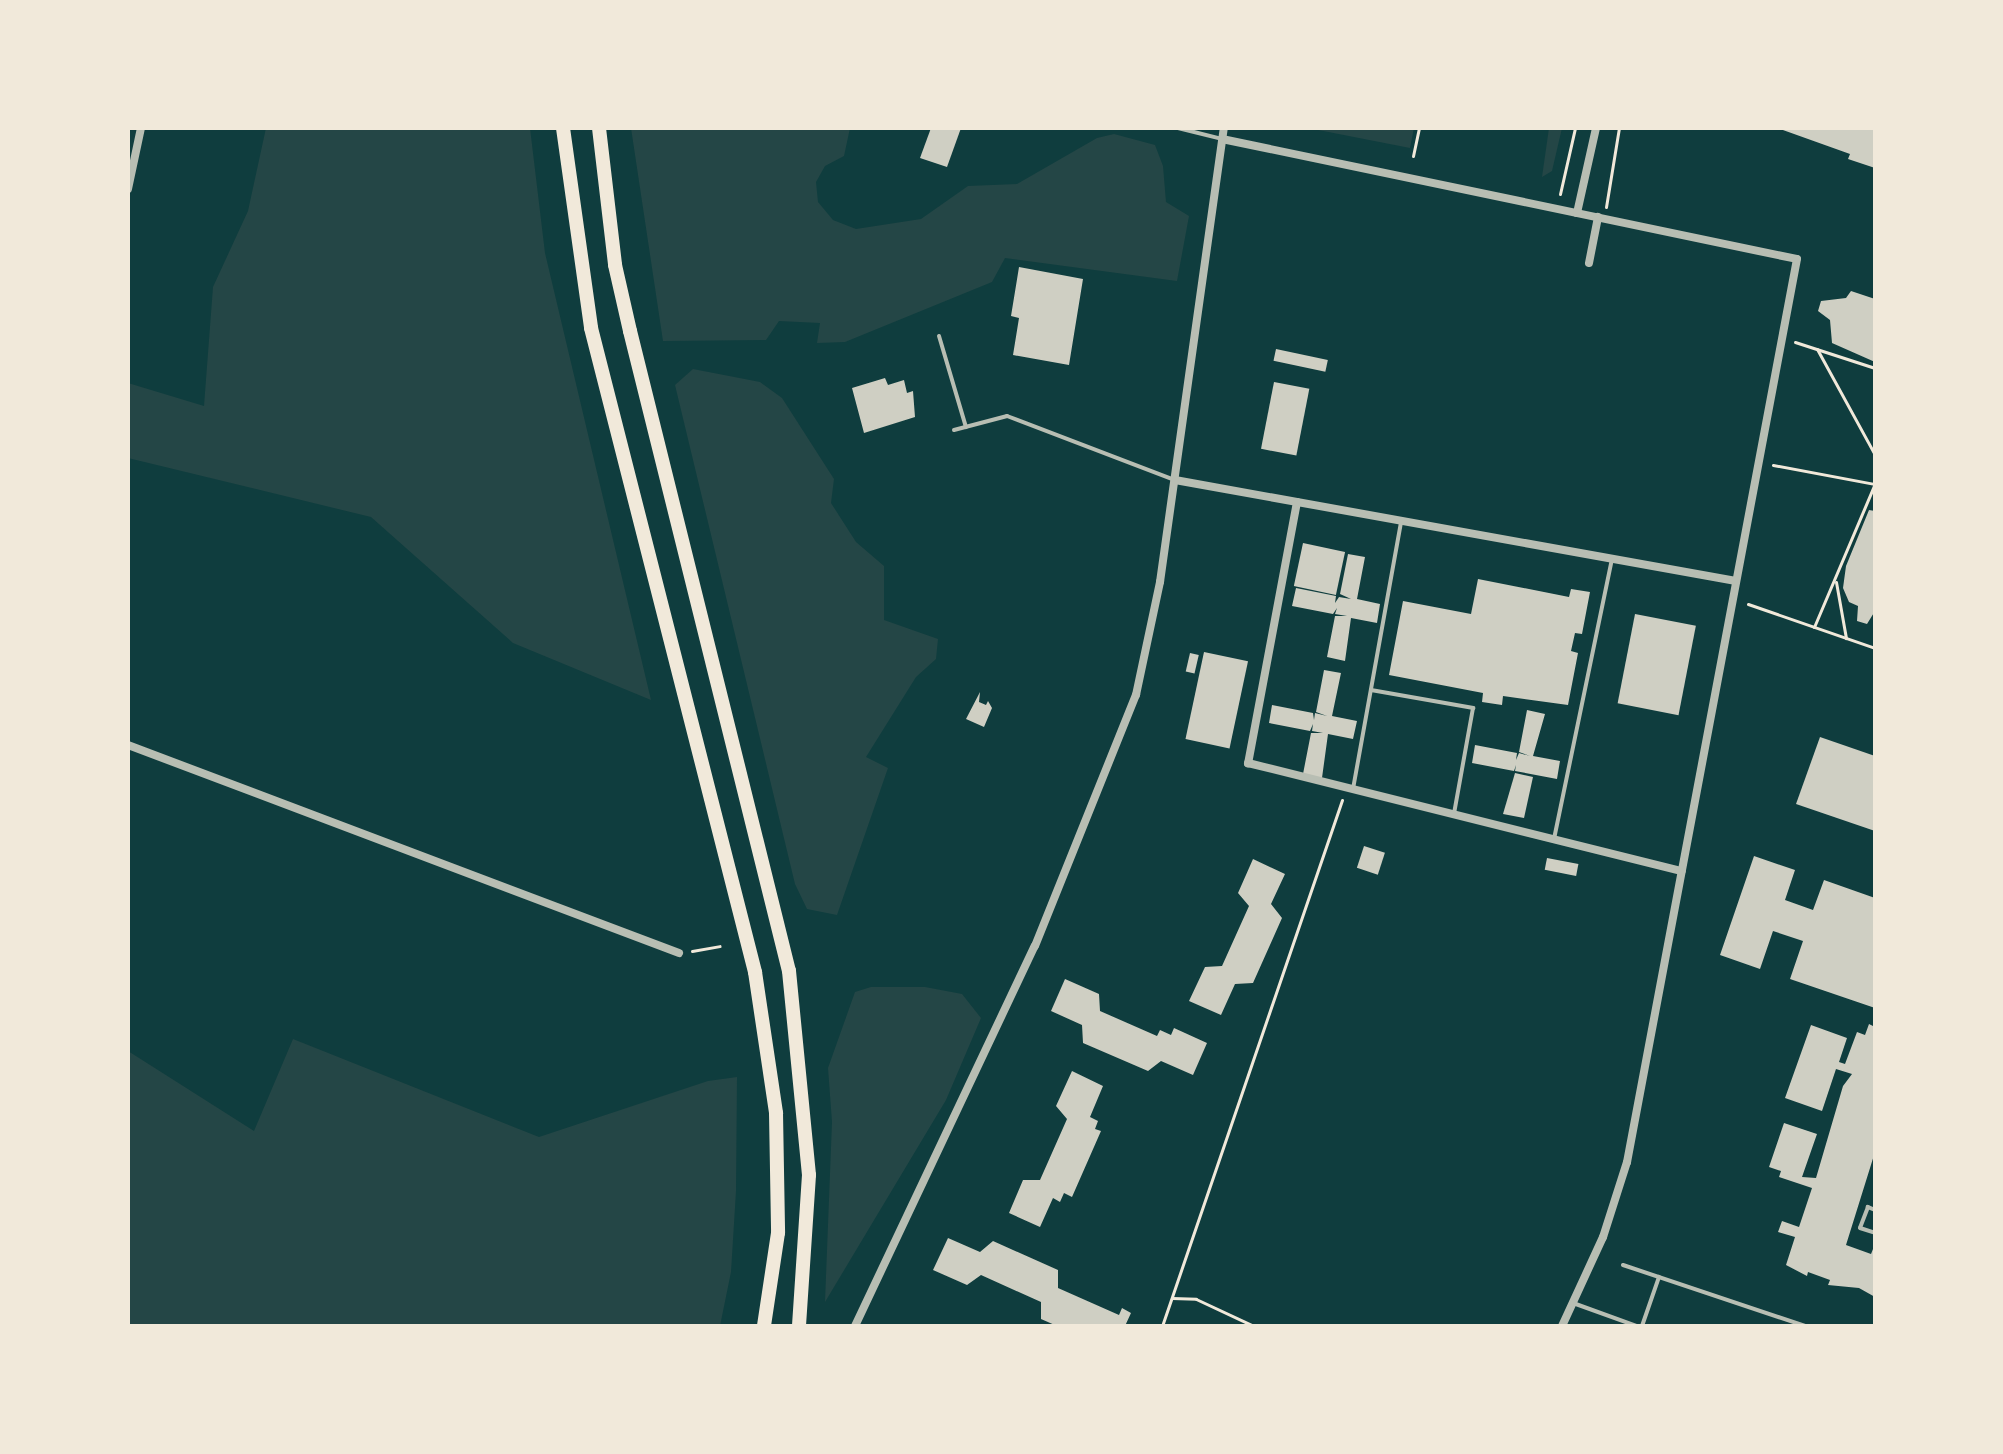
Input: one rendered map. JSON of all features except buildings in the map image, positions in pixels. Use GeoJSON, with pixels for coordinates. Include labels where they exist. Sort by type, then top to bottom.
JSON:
{"type":"FeatureCollection","features":[{"type":"Feature","properties":{"kind":"highway"},"geometry":{"type":"LineString","coordinates":[[563,128],[591,328],[755,972],[776,1113],[778,1233],[764,1326]]}},
{"type":"Feature","properties":{"kind":"highway"},"geometry":{"type":"LineString","coordinates":[[599,128],[606,207],[630,331],[789,971],[809,1175],[799,1326]]}},
{"type":"Feature","properties":{"kind":"street"},"geometry":{"type":"LineString","coordinates":[[128,189],[141,128]]}},
{"type":"Feature","properties":{"kind":"street"},"geometry":{"type":"LineString","coordinates":[[855,1326],[988,1050],[1105,782],[1136,695],[1175,480],[1224,128]]}},
{"type":"Feature","properties":{"kind":"street"},"geometry":{"type":"LineString","coordinates":[[1577,213],[1596,128]]}},
{"type":"Feature","properties":{"kind":"street"},"geometry":{"type":"LineString","coordinates":[[1222,139],[1797,259],[1627,1162],[1616,1202],[1562,1326]]}},
{"type":"Feature","properties":{"kind":"street"},"geometry":{"type":"LineString","coordinates":[[1589,263],[1601,218]]}},
{"type":"Feature","properties":{"kind":"street"},"geometry":{"type":"LineString","coordinates":[[1175,480],[1736,581]]}},
{"type":"Feature","properties":{"kind":"street"},"geometry":{"type":"LineString","coordinates":[[1297,502],[1248,763],[1682,871]]}},
{"type":"Feature","properties":{"kind":"street"},"geometry":{"type":"LineString","coordinates":[[128,745],[679,953]]}},
{"type":"Feature","properties":{"kind":"lane"},"geometry":{"type":"LineString","coordinates":[[1178,128],[1222,139]]}},
{"type":"Feature","properties":{"kind":"lane"},"geometry":{"type":"LineString","coordinates":[[939,336],[966,427]]}},
{"type":"Feature","properties":{"kind":"lane"},"geometry":{"type":"LineString","coordinates":[[954,430],[1007,416],[1175,480]]}},
{"type":"Feature","properties":{"kind":"lane"},"geometry":{"type":"LineString","coordinates":[[1350,788],[1401,521]]}},
{"type":"Feature","properties":{"kind":"lane"},"geometry":{"type":"LineString","coordinates":[[1554,839],[1612,559]]}},
{"type":"Feature","properties":{"kind":"lane"},"geometry":{"type":"LineString","coordinates":[[1371,690],[1473,708],[1454,814]]}},
{"type":"Feature","properties":{"kind":"lane"},"geometry":{"type":"LineString","coordinates":[[1875,1210],[1868,1207],[1860,1228],[1875,1233]]}},
{"type":"Feature","properties":{"kind":"lane"},"geometry":{"type":"LineString","coordinates":[[1623,1265],[1805,1326]]}},
{"type":"Feature","properties":{"kind":"lane"},"geometry":{"type":"LineString","coordinates":[[1609,1319],[1615,1315],[1640,1326],[1659,1277]]}},
{"type":"Feature","properties":{"kind":"lane"},"geometry":{"type":"LineString","coordinates":[[1573,1303],[1609,1319],[1612,1326]]}},
{"type":"Feature","properties":{"kind":"path"},"geometry":{"type":"LineString","coordinates":[[1413,156],[1419,128]]}},
{"type":"Feature","properties":{"kind":"path"},"geometry":{"type":"LineString","coordinates":[[1557,209],[1575,128]]}},
{"type":"Feature","properties":{"kind":"path"},"geometry":{"type":"LineString","coordinates":[[1601,218],[1619,128]]}},
{"type":"Feature","properties":{"kind":"path"},"geometry":{"type":"LineString","coordinates":[[1795,342],[1875,368]]}},
{"type":"Feature","properties":{"kind":"path"},"geometry":{"type":"LineString","coordinates":[[1817,349],[1875,455]]}},
{"type":"Feature","properties":{"kind":"path"},"geometry":{"type":"LineString","coordinates":[[1773,465],[1875,483],[1814,627]]}},
{"type":"Feature","properties":{"kind":"path"},"geometry":{"type":"LineString","coordinates":[[1836,579],[1846,638]]}},
{"type":"Feature","properties":{"kind":"path"},"geometry":{"type":"LineString","coordinates":[[1748,604],[1875,648]]}},
{"type":"Feature","properties":{"kind":"path"},"geometry":{"type":"LineString","coordinates":[[1162,1326],[1350,788]]}},
{"type":"Feature","properties":{"kind":"path"},"geometry":{"type":"LineString","coordinates":[[679,953],[720,946]]}},
{"type":"Feature","properties":{"kind":"path"},"geometry":{"type":"LineString","coordinates":[[1172,1298],[1196,1299],[1254,1326]]}},
{"type":"Feature","properties":{"kind":"shaded area"},"geometry":{"type":"Polygon","coordinates":[[[266,128],[530,128],[545,253],[651,700],[513,643],[371,517],[128,458],[128,383],[204,406],[213,287],[248,211],[266,128]]]}},
{"type":"Feature","properties":{"kind":"shaded area"},"geometry":{"type":"Polygon","coordinates":[[[631,128],[850,128],[844,156],[825,166],[816,182],[818,202],[833,220],[856,229],[921,219],[968,186],[1017,184],[1097,138],[1114,134],[1155,145],[1163,166],[1166,202],[1189,216],[1177,281],[1005,258],[992,282],[845,342],[817,343],[820,323],[779,321],[766,340],[663,341],[631,128]]]}},
{"type":"Feature","properties":{"kind":"shaded area"},"geometry":{"type":"Polygon","coordinates":[[[1308,128],[1414,128],[1410,148],[1308,128]]]}},
{"type":"Feature","properties":{"kind":"shaded area"},"geometry":{"type":"Polygon","coordinates":[[[1549,128],[1562,128],[1552,171],[1542,177],[1549,128]]]}},
{"type":"Feature","properties":{"kind":"shaded area"},"geometry":{"type":"Polygon","coordinates":[[[693,369],[760,382],[782,398],[834,479],[831,503],[856,542],[884,566],[884,620],[938,639],[936,659],[916,677],[866,757],[888,768],[837,915],[807,909],[795,884],[675,385],[693,369]]]}},
{"type":"Feature","properties":{"kind":"shaded area"},"geometry":{"type":"Polygon","coordinates":[[[871,987],[925,987],[962,994],[981,1018],[946,1100],[825,1302],[832,1122],[828,1068],[855,992],[871,987]]]}},
{"type":"Feature","properties":{"kind":"shaded area"},"geometry":{"type":"Polygon","coordinates":[[[293,1039],[539,1137],[708,1081],[737,1077],[736,1191],[731,1272],[720,1326],[128,1326],[128,1051],[254,1131],[293,1039]]]}}]}
